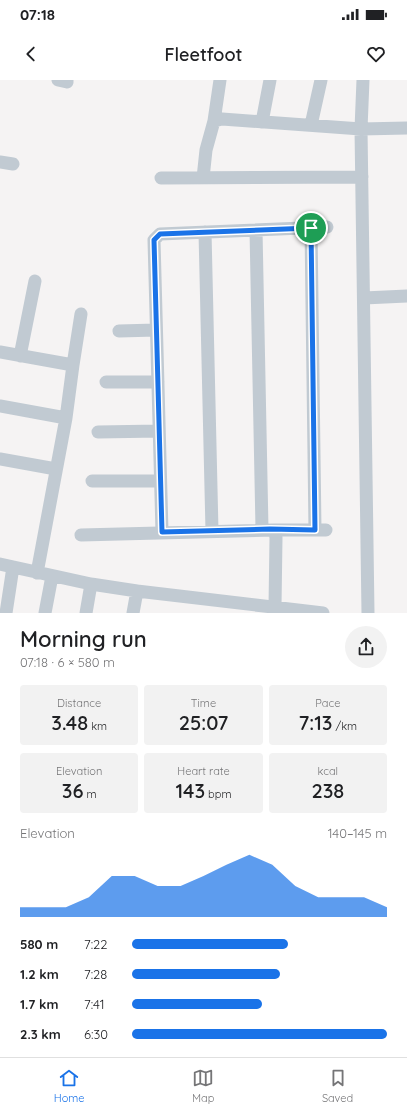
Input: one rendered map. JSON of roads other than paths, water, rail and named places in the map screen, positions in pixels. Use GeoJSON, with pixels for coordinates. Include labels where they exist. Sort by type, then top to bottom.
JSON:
{"type":"FeatureCollection","features":[{"type":"Feature","properties":{"kind":"street"},"geometry":{"type":"LineString","coordinates":[[58,80],[67,82],[68,80]]}},
{"type":"Feature","properties":{"kind":"street"},"geometry":{"type":"LineString","coordinates":[[203,178],[206,150],[214,121],[220,80]]}},
{"type":"Feature","properties":{"kind":"street"},"geometry":{"type":"LineString","coordinates":[[262,122],[270,80]]}},
{"type":"Feature","properties":{"kind":"street"},"geometry":{"type":"LineString","coordinates":[[311,125],[321,80]]}},
{"type":"Feature","properties":{"kind":"street"},"geometry":{"type":"LineString","coordinates":[[363,80],[362,177],[368,613]]}},
{"type":"Feature","properties":{"kind":"street"},"geometry":{"type":"LineString","coordinates":[[214,121],[222,119],[362,129],[407,128]]}},
{"type":"Feature","properties":{"kind":"street"},"geometry":{"type":"LineString","coordinates":[[161,178],[362,177]]}},
{"type":"Feature","properties":{"kind":"street"},"geometry":{"type":"LineString","coordinates":[[162,532],[154,240],[160,234],[327,227]]}},
{"type":"Feature","properties":{"kind":"street"},"geometry":{"type":"LineString","coordinates":[[80,535],[268,529],[320,530],[311,228]]}},
{"type":"Feature","properties":{"kind":"street"},"geometry":{"type":"LineString","coordinates":[[256,230],[268,529]]}},
{"type":"Feature","properties":{"kind":"street"},"geometry":{"type":"LineString","coordinates":[[205,232],[212,531]]}},
{"type":"Feature","properties":{"kind":"street"},"geometry":{"type":"LineString","coordinates":[[20,356],[35,281]]}},
{"type":"Feature","properties":{"kind":"street"},"geometry":{"type":"LineString","coordinates":[[364,298],[407,296]]}},
{"type":"Feature","properties":{"kind":"street"},"geometry":{"type":"LineString","coordinates":[[37,573],[66,418],[72,365],[81,314]]}},
{"type":"Feature","properties":{"kind":"street"},"geometry":{"type":"LineString","coordinates":[[119,331],[156,330]]}},
{"type":"Feature","properties":{"kind":"street"},"geometry":{"type":"LineString","coordinates":[[0,352],[72,365]]}},
{"type":"Feature","properties":{"kind":"street"},"geometry":{"type":"LineString","coordinates":[[106,382],[158,382]]}},
{"type":"Feature","properties":{"kind":"street"},"geometry":{"type":"LineString","coordinates":[[0,406],[66,418]]}},
{"type":"Feature","properties":{"kind":"street"},"geometry":{"type":"LineString","coordinates":[[98,432],[159,431]]}},
{"type":"Feature","properties":{"kind":"street"},"geometry":{"type":"LineString","coordinates":[[0,459],[56,469]]}},
{"type":"Feature","properties":{"kind":"street"},"geometry":{"type":"LineString","coordinates":[[92,481],[160,481]]}},
{"type":"Feature","properties":{"kind":"street"},"geometry":{"type":"LineString","coordinates":[[268,529],[275,531],[276,538],[274,610]]}},
{"type":"Feature","properties":{"kind":"street"},"geometry":{"type":"LineString","coordinates":[[0,564],[91,584],[274,610],[318,613]]}},
{"type":"Feature","properties":{"kind":"street"},"geometry":{"type":"LineString","coordinates":[[6,613],[13,567]]}},
{"type":"Feature","properties":{"kind":"street"},"geometry":{"type":"LineString","coordinates":[[45,613],[52,576]]}},
{"type":"Feature","properties":{"kind":"street"},"geometry":{"type":"LineString","coordinates":[[86,613],[91,584]]}},
{"type":"Feature","properties":{"kind":"street"},"geometry":{"type":"LineString","coordinates":[[133,613],[137,591]]}}]}
